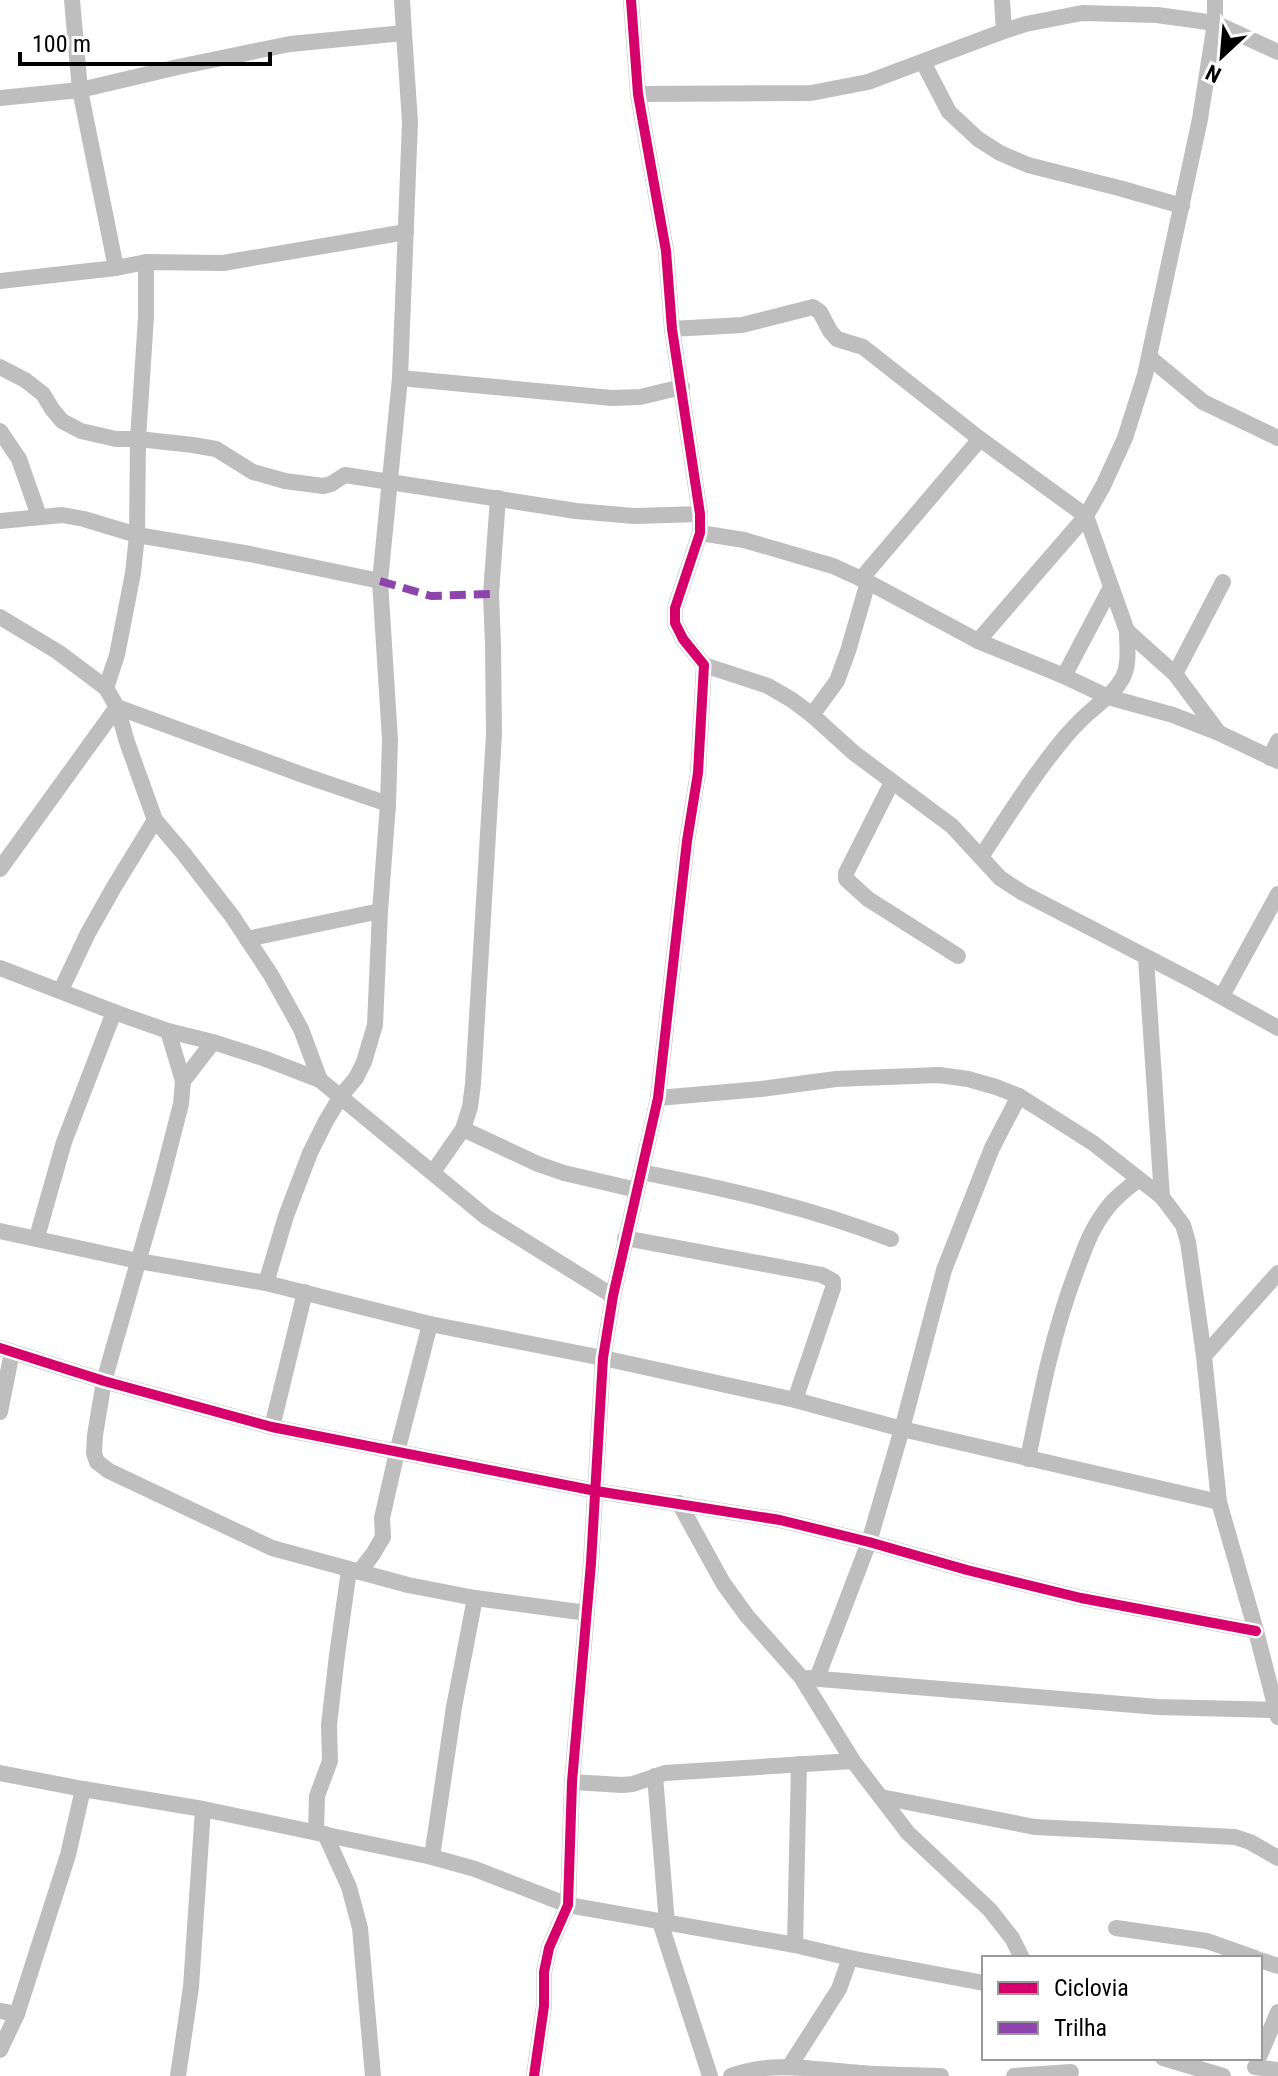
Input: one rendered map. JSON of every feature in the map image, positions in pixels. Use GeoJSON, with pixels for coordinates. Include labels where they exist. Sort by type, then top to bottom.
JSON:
{"type":"FeatureCollection","features":[{"type":"Feature","properties":{"kind":"street"},"geometry":{"type":"LineString","coordinates":[[72,0],[80,90],[116,268]]}},
{"type":"Feature","properties":{"kind":"street"},"geometry":{"type":"LineString","coordinates":[[266,1283],[306,1164],[326,1121],[364,1062],[375,1025],[390,740],[380,581],[400,378],[410,122],[402,0]]}},
{"type":"Feature","properties":{"kind":"street"},"geometry":{"type":"LineString","coordinates":[[631,0],[638,94],[666,251],[672,329],[700,514],[700,533],[675,608],[675,623],[683,639],[704,665],[768,686],[812,715],[854,753],[952,826],[1000,878],[1278,1028]]}},
{"type":"Feature","properties":{"kind":"street"},"geometry":{"type":"LineString","coordinates":[[1002,0],[1004,31]]}},
{"type":"Feature","properties":{"kind":"street"},"geometry":{"type":"LineString","coordinates":[[978,641],[1086,516],[1125,438],[1149,357],[1200,119],[1215,23],[1215,0]]}},
{"type":"Feature","properties":{"kind":"street"},"geometry":{"type":"LineString","coordinates":[[638,94],[811,93],[868,82],[1004,31],[1082,13],[1157,15],[1215,23],[1278,52]]}},
{"type":"Feature","properties":{"kind":"street"},"geometry":{"type":"LineString","coordinates":[[0,98],[80,90],[290,44],[404,33]]}},
{"type":"Feature","properties":{"kind":"street"},"geometry":{"type":"LineString","coordinates":[[923,62],[949,112],[978,139],[1000,153],[1028,165],[1182,206]]}},
{"type":"Feature","properties":{"kind":"street"},"geometry":{"type":"LineString","coordinates":[[0,281],[146,262],[223,263],[406,232]]}},
{"type":"Feature","properties":{"kind":"street"},"geometry":{"type":"LineString","coordinates":[[106,688],[122,632],[137,535],[146,262]]}},
{"type":"Feature","properties":{"kind":"street"},"geometry":{"type":"LineString","coordinates":[[672,329],[742,325],[813,307],[820,312],[837,339],[863,347],[980,439],[1086,516],[1127,631],[1125,672],[1108,697],[1065,737],[1015,803],[981,857]]}},
{"type":"Feature","properties":{"kind":"street"},"geometry":{"type":"LineString","coordinates":[[1149,357],[1203,402],[1278,438]]}},
{"type":"Feature","properties":{"kind":"street"},"geometry":{"type":"LineString","coordinates":[[0,367],[43,394],[52,409],[70,427],[107,438],[216,449],[253,472],[285,481],[323,486],[345,475],[576,511],[634,516],[700,514]]}},
{"type":"Feature","properties":{"kind":"street"},"geometry":{"type":"LineString","coordinates":[[400,378],[612,398],[640,397],[682,387]]}},
{"type":"Feature","properties":{"kind":"street"},"geometry":{"type":"LineString","coordinates":[[0,431],[19,459],[39,516]]}},
{"type":"Feature","properties":{"kind":"street"},"geometry":{"type":"LineString","coordinates":[[812,715],[837,681],[848,651],[864,580],[980,439]]}},
{"type":"Feature","properties":{"kind":"street"},"geometry":{"type":"LineString","coordinates":[[433,1172],[463,1129],[473,1084],[494,734],[491,594],[498,498]]}},
{"type":"Feature","properties":{"kind":"street"},"geometry":{"type":"LineString","coordinates":[[0,521],[62,515],[137,535],[236,551],[380,581]]}},
{"type":"Feature","properties":{"kind":"street"},"geometry":{"type":"LineString","coordinates":[[700,533],[781,549],[833,566],[978,641],[1108,697],[1173,715],[1219,733],[1274,760],[1278,741]]}},
{"type":"Feature","properties":{"kind":"street"},"geometry":{"type":"LineString","coordinates":[[1175,674],[1223,582]]}},
{"type":"Feature","properties":{"kind":"street"},"geometry":{"type":"LineString","coordinates":[[1064,676],[1110,589]]}},
{"type":"Feature","properties":{"kind":"street"},"geometry":{"type":"LineString","coordinates":[[0,618],[58,652],[106,688],[117,707],[155,820],[184,854],[271,975],[301,1029],[320,1080]]}},
{"type":"Feature","properties":{"kind":"street"},"geometry":{"type":"LineString","coordinates":[[1127,631],[1175,674],[1219,733]]}},
{"type":"Feature","properties":{"kind":"street"},"geometry":{"type":"LineString","coordinates":[[534,2076],[544,2006],[544,1972],[553,1938],[568,1905],[572,1782],[596,1491],[603,1358],[625,1238],[658,1098],[687,841],[698,773],[704,665]]}},
{"type":"Feature","properties":{"kind":"street"},"geometry":{"type":"LineString","coordinates":[[1090,711],[1091,689]]}},
{"type":"Feature","properties":{"kind":"street"},"geometry":{"type":"LineString","coordinates":[[117,707],[388,804]]}},
{"type":"Feature","properties":{"kind":"street"},"geometry":{"type":"LineString","coordinates":[[0,869],[117,707]]}},
{"type":"Feature","properties":{"kind":"street"},"geometry":{"type":"LineString","coordinates":[[892,782],[846,873],[846,879],[868,899],[958,956]]}},
{"type":"Feature","properties":{"kind":"street"},"geometry":{"type":"LineString","coordinates":[[61,990],[88,933],[155,820]]}},
{"type":"Feature","properties":{"kind":"street"},"geometry":{"type":"LineString","coordinates":[[1222,996],[1278,894]]}},
{"type":"Feature","properties":{"kind":"street"},"geometry":{"type":"LineString","coordinates":[[247,939],[380,911]]}},
{"type":"Feature","properties":{"kind":"street"},"geometry":{"type":"LineString","coordinates":[[1146,958],[1162,1197]]}},
{"type":"Feature","properties":{"kind":"street"},"geometry":{"type":"LineString","coordinates":[[0,968],[168,1031],[213,1042],[320,1080],[486,1217],[613,1296]]}},
{"type":"Feature","properties":{"kind":"street"},"geometry":{"type":"LineString","coordinates":[[37,1237],[64,1142],[114,1012]]}},
{"type":"Feature","properties":{"kind":"street"},"geometry":{"type":"LineString","coordinates":[[168,1031],[183,1081],[177,1123],[104,1381],[95,1435],[97,1462],[103,1468],[272,1548],[354,1571],[475,1598],[587,1613]]}},
{"type":"Feature","properties":{"kind":"street"},"geometry":{"type":"LineString","coordinates":[[183,1081],[213,1042]]}},
{"type":"Feature","properties":{"kind":"street"},"geometry":{"type":"LineString","coordinates":[[658,1098],[836,1079],[939,1075],[968,1079],[1019,1096],[1093,1143],[1162,1197],[1183,1225],[1188,1242],[1219,1502],[1277,1714],[809,1678]]}},
{"type":"Feature","properties":{"kind":"street"},"geometry":{"type":"LineString","coordinates":[[809,1678],[869,1542],[944,1270],[992,1148],[1019,1096]]}},
{"type":"Feature","properties":{"kind":"street"},"geometry":{"type":"LineString","coordinates":[[463,1129],[538,1164],[637,1190]]}},
{"type":"Feature","properties":{"kind":"street"},"geometry":{"type":"LineString","coordinates":[[641,1172],[780,1202],[843,1220],[891,1239]]}},
{"type":"Feature","properties":{"kind":"street"},"geometry":{"type":"LineString","coordinates":[[1028,1459],[1049,1356],[1063,1306],[1084,1251],[1104,1212],[1138,1180]]}},
{"type":"Feature","properties":{"kind":"street"},"geometry":{"type":"LineString","coordinates":[[0,1231],[138,1261],[266,1283],[430,1324],[795,1400],[902,1429],[1219,1502]]}},
{"type":"Feature","properties":{"kind":"street"},"geometry":{"type":"LineString","coordinates":[[625,1238],[822,1275],[833,1281],[795,1400]]}},
{"type":"Feature","properties":{"kind":"street"},"geometry":{"type":"LineString","coordinates":[[1204,1356],[1278,1273]]}},
{"type":"Feature","properties":{"kind":"street"},"geometry":{"type":"LineString","coordinates":[[272,1427],[305,1292]]}},
{"type":"Feature","properties":{"kind":"street"},"geometry":{"type":"LineString","coordinates":[[373,2076],[360,1928],[349,1887],[321,1833],[317,1796],[330,1761],[331,1711],[354,1571],[373,1554],[383,1537],[382,1518],[430,1324]]}},
{"type":"Feature","properties":{"kind":"street"},"geometry":{"type":"LineString","coordinates":[[0,1412],[6,1350],[104,1381],[272,1427],[596,1491],[780,1520],[1081,1598],[1256,1631]]}},
{"type":"Feature","properties":{"kind":"street"},"geometry":{"type":"LineString","coordinates":[[679,1503],[723,1583],[747,1616],[809,1678],[853,1761],[908,1833],[990,1910],[1012,1938],[1021,1956]]}},
{"type":"Feature","properties":{"kind":"street"},"geometry":{"type":"LineString","coordinates":[[432,1857],[454,1707],[475,1598]]}},
{"type":"Feature","properties":{"kind":"street"},"geometry":{"type":"LineString","coordinates":[[572,1782],[633,1784],[655,1776],[853,1761]]}},
{"type":"Feature","properties":{"kind":"street"},"geometry":{"type":"LineString","coordinates":[[795,1945],[799,1764]]}},
{"type":"Feature","properties":{"kind":"street"},"geometry":{"type":"LineString","coordinates":[[0,1773],[203,1809],[432,1857],[475,1869],[568,1905],[795,1945],[982,1983]]}},
{"type":"Feature","properties":{"kind":"street"},"geometry":{"type":"LineString","coordinates":[[655,1776],[663,1923],[710,2076]]}},
{"type":"Feature","properties":{"kind":"street"},"geometry":{"type":"LineString","coordinates":[[0,2050],[8,2013],[68,1855],[83,1789]]}},
{"type":"Feature","properties":{"kind":"street"},"geometry":{"type":"LineString","coordinates":[[881,1797],[1035,1827],[1235,1837],[1278,1858]]}},
{"type":"Feature","properties":{"kind":"street"},"geometry":{"type":"LineString","coordinates":[[178,2076],[191,1987],[203,1809]]}},
{"type":"Feature","properties":{"kind":"street"},"geometry":{"type":"LineString","coordinates":[[1116,1928],[1207,1941],[1250,1956]]}},
{"type":"Feature","properties":{"kind":"street"},"geometry":{"type":"LineString","coordinates":[[789,2067],[839,1989],[850,1958]]}},
{"type":"Feature","properties":{"kind":"street"},"geometry":{"type":"LineString","coordinates":[[1262,2052],[1278,2012]]}},
{"type":"Feature","properties":{"kind":"street"},"geometry":{"type":"LineString","coordinates":[[1170,2060],[1223,2076]]}},
{"type":"Feature","properties":{"kind":"street"},"geometry":{"type":"LineString","coordinates":[[1257,2064],[1278,2070]]}},
{"type":"Feature","properties":{"kind":"street"},"geometry":{"type":"LineString","coordinates":[[731,2076],[754,2069],[789,2067],[941,2076]]}},
{"type":"Feature","properties":{"kind":"street"},"geometry":{"type":"LineString","coordinates":[[1014,2076],[1070,2069]]}},
{"type":"Feature","properties":{"kind":"marked path"},"geometry":{"type":"LineString","coordinates":[[380,581],[431,596],[491,594]]}},
{"type":"Feature","properties":{"kind":"cycle path"},"geometry":{"type":"LineString","coordinates":[[534,2076],[544,2006],[544,1972],[549,1948],[568,1905],[572,1782],[591,1563],[603,1358],[613,1296],[658,1098],[687,841],[698,773],[704,665],[683,639],[675,623],[675,608],[700,533],[700,514],[672,329],[666,251],[638,94],[631,0]]}},
{"type":"Feature","properties":{"kind":"cycle path"},"geometry":{"type":"LineString","coordinates":[[0,1348],[104,1381],[272,1427],[596,1491],[780,1520],[1081,1598],[1256,1631]]}}]}
